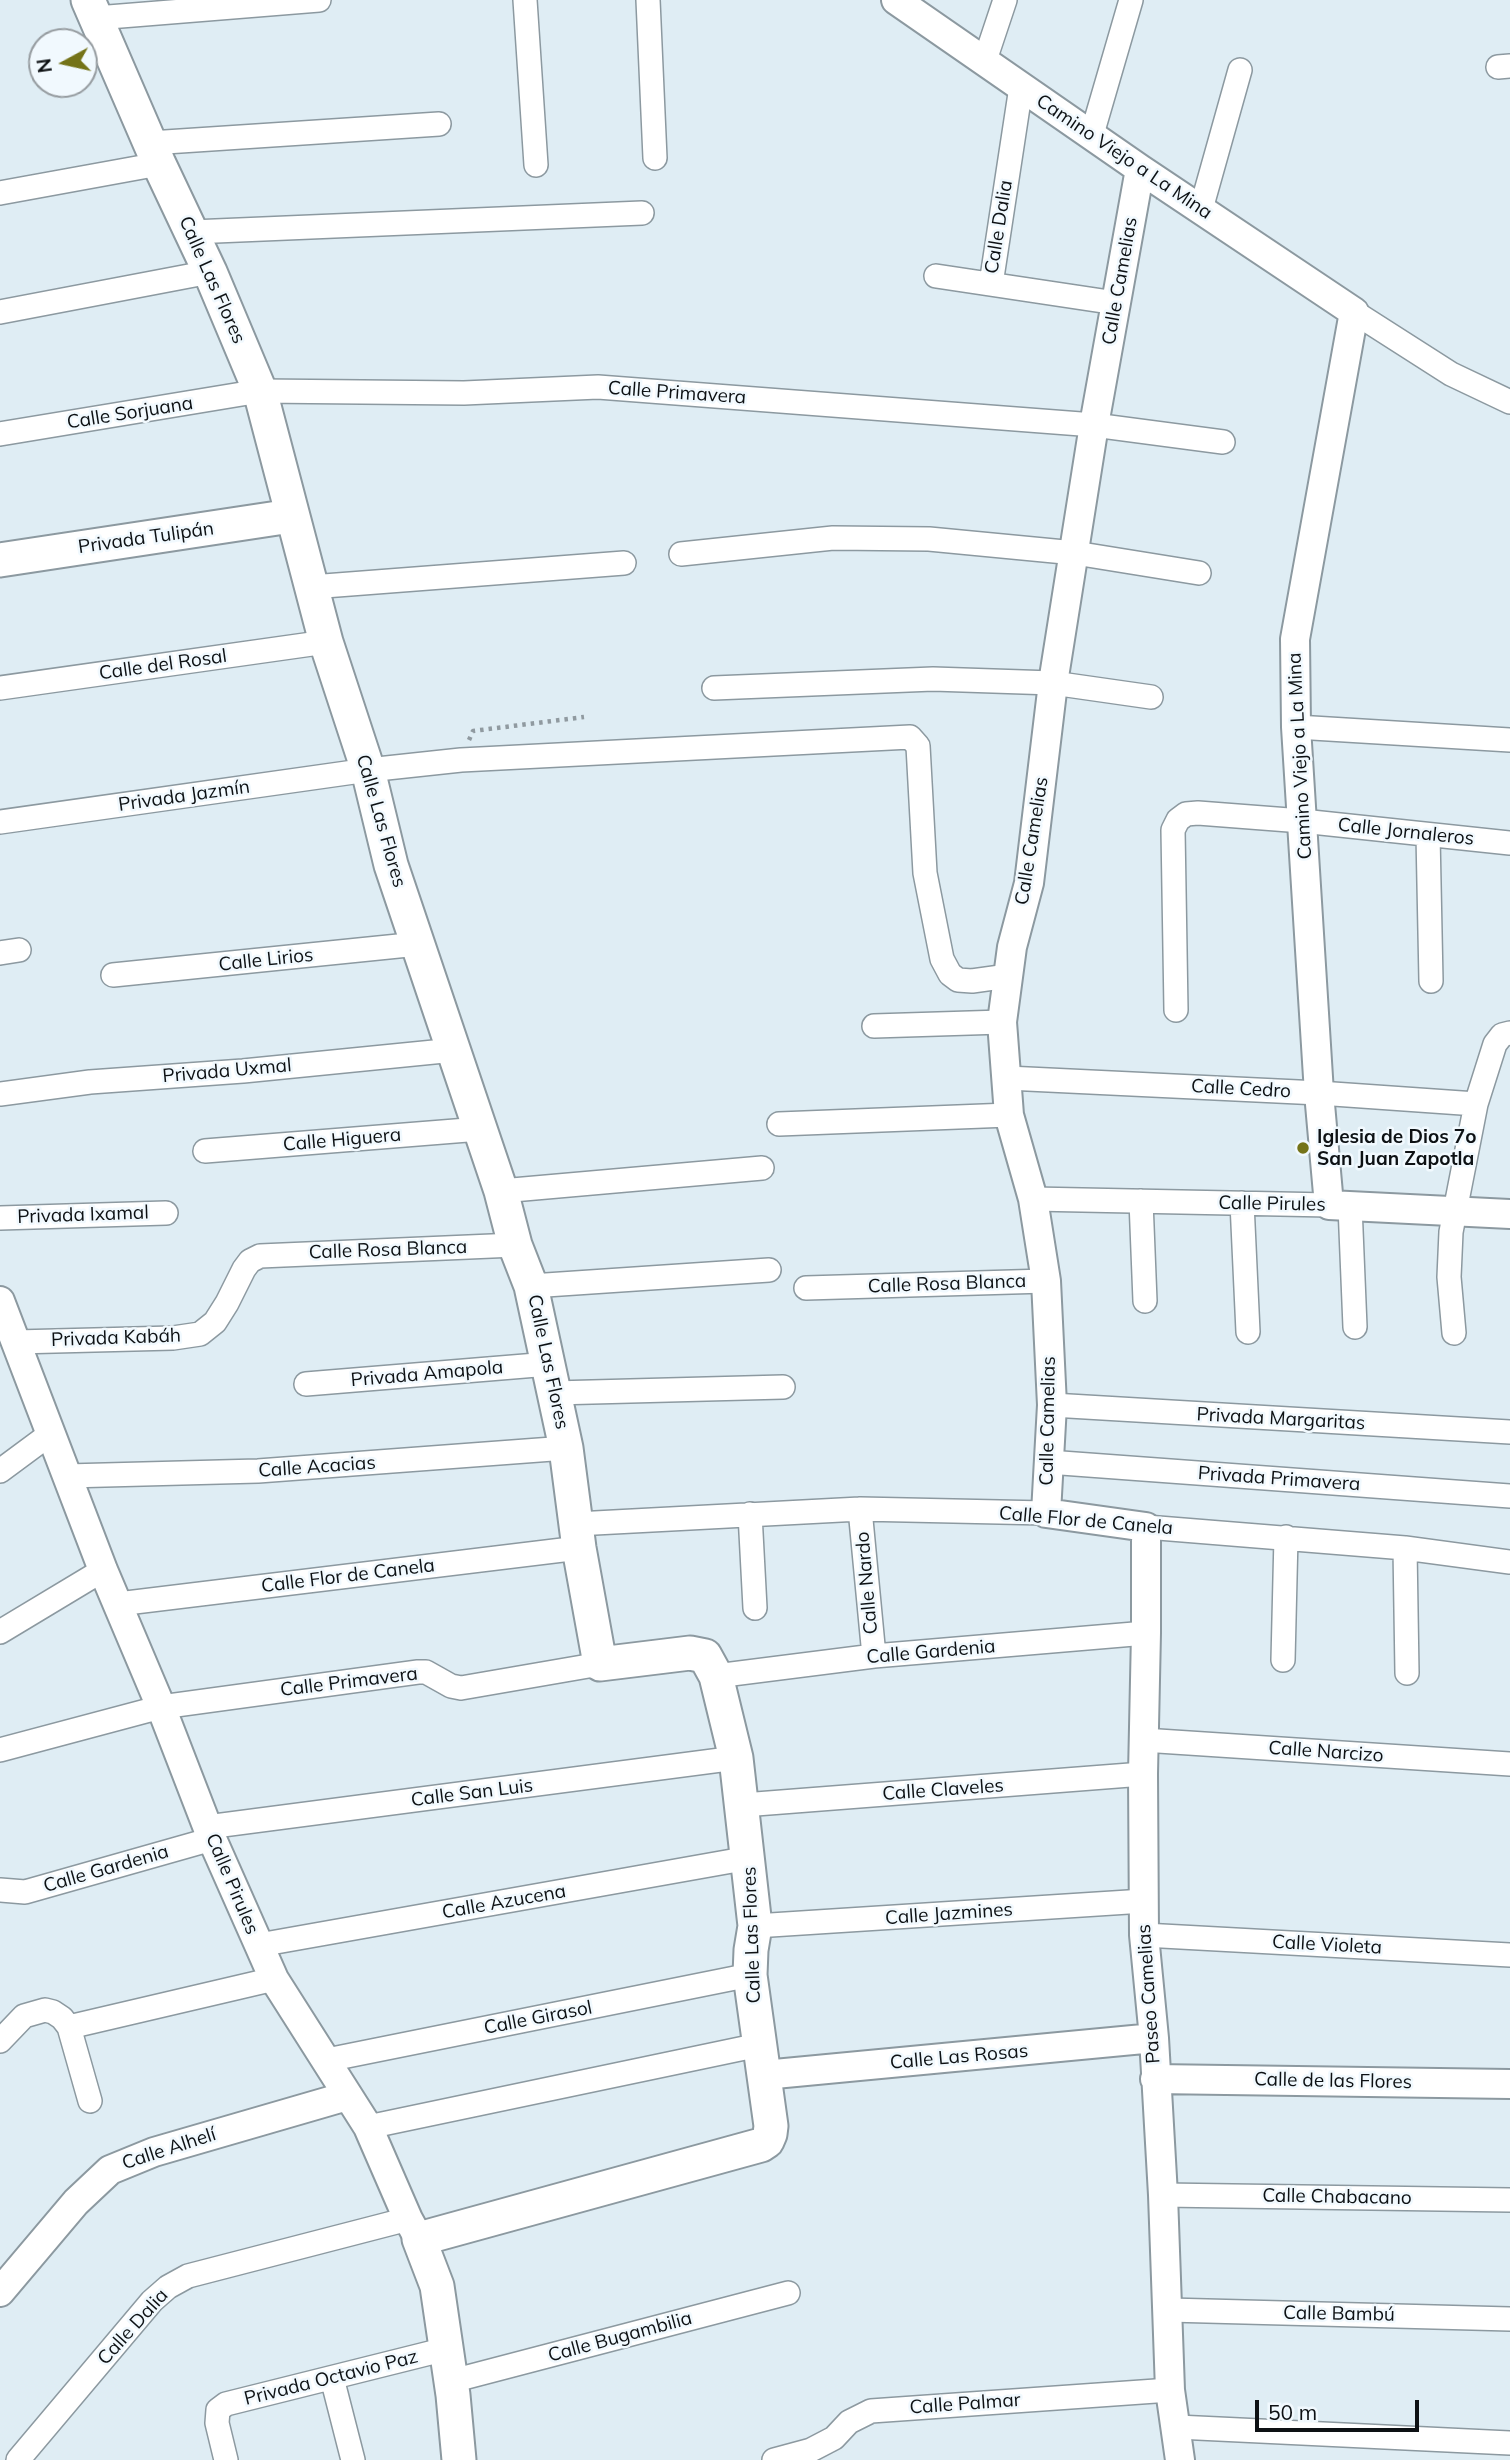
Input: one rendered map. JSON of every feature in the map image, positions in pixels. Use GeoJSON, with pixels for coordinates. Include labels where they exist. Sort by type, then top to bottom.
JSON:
{"type":"FeatureCollection","features":[{"type":"Feature","properties":{"kind":"main road","name":"Calle Las Flores"},"geometry":{"type":"LineString","coordinates":[[92,9],[210,272],[260,391],[291,516],[326,642],[368,770],[391,865],[501,1191],[515,1245],[531,1286],[566,1448],[600,1664]]}},
{"type":"Feature","properties":{"kind":"main road","name":"Privada Tulipán"},"geometry":{"type":"LineString","coordinates":[[0,560],[291,516]]}},
{"type":"Feature","properties":{"kind":"main road","name":"Calle Primavera"},"geometry":{"type":"LineString","coordinates":[[600,1664],[707,1664]]}},
{"type":"Feature","properties":{"kind":"main road","name":"Calle Las Flores"},"geometry":{"type":"LineString","coordinates":[[413,2229],[754,2147],[767,2141],[771,2126],[750,1975],[755,1926],[743,1805],[736,1758],[707,1664]]}},
{"type":"Feature","properties":{"kind":"main road","name":"Calle Pirules"},"geometry":{"type":"LineString","coordinates":[[413,2229],[437,2286],[452,2381],[459,2460]]}},
{"type":"Feature","properties":{"kind":"street"},"geometry":{"type":"LineString","coordinates":[[92,9],[319,0]]}},
{"type":"Feature","properties":{"kind":"street"},"geometry":{"type":"LineString","coordinates":[[525,0],[536,165]]}},
{"type":"Feature","properties":{"kind":"street"},"geometry":{"type":"LineString","coordinates":[[648,0],[655,158]]}},
{"type":"Feature","properties":{"kind":"street","name":"Camino Viejo a La Mina"},"geometry":{"type":"LineString","coordinates":[[896,0],[1140,169],[1354,312],[1451,374],[1510,402]]}},
{"type":"Feature","properties":{"kind":"street"},"geometry":{"type":"LineString","coordinates":[[985,60],[1005,0]]}},
{"type":"Feature","properties":{"kind":"street"},"geometry":{"type":"LineString","coordinates":[[1092,134],[1132,0]]}},
{"type":"Feature","properties":{"kind":"street"},"geometry":{"type":"LineString","coordinates":[[1201,209],[1240,70]]}},
{"type":"Feature","properties":{"kind":"street","name":"Calle Dalia"},"geometry":{"type":"LineString","coordinates":[[1021,87],[991,284],[1116,303]]}},
{"type":"Feature","properties":{"kind":"street"},"geometry":{"type":"LineString","coordinates":[[0,193],[155,154],[439,124]]}},
{"type":"Feature","properties":{"kind":"street","name":"Calle Camelias"},"geometry":{"type":"LineString","coordinates":[[1046,1513],[1052,1405],[1046,1281],[1033,1199],[1009,1115],[1002,1022],[1012,947],[1029,883],[1053,683],[1094,425],[1140,169]]}},
{"type":"Feature","properties":{"kind":"street"},"geometry":{"type":"LineString","coordinates":[[192,232],[642,213]]}},
{"type":"Feature","properties":{"kind":"street"},"geometry":{"type":"LineString","coordinates":[[0,312],[210,272]]}},
{"type":"Feature","properties":{"kind":"street"},"geometry":{"type":"LineString","coordinates":[[936,276],[991,284]]}},
{"type":"Feature","properties":{"kind":"street","name":"Camino Viejo a La Mina"},"geometry":{"type":"LineString","coordinates":[[1340,1205],[1319,1093],[1296,727],[1295,639],[1354,312]]}},
{"type":"Feature","properties":{"kind":"street","name":"Calle Primavera"},"geometry":{"type":"LineString","coordinates":[[260,391],[464,393],[598,387],[1094,425],[1223,442]]}},
{"type":"Feature","properties":{"kind":"street","name":"Calle Sorjuana"},"geometry":{"type":"LineString","coordinates":[[0,435],[260,391]]}},
{"type":"Feature","properties":{"kind":"street"},"geometry":{"type":"LineString","coordinates":[[681,554],[833,538],[929,539],[1075,553],[1199,573]]}},
{"type":"Feature","properties":{"kind":"street"},"geometry":{"type":"LineString","coordinates":[[311,587],[624,563]]}},
{"type":"Feature","properties":{"kind":"street","name":"Calle del Rosal"},"geometry":{"type":"LineString","coordinates":[[0,688],[326,642]]}},
{"type":"Feature","properties":{"kind":"street"},"geometry":{"type":"LineString","coordinates":[[714,688],[933,679],[1053,683],[1151,697]]}},
{"type":"Feature","properties":{"kind":"street"},"geometry":{"type":"LineString","coordinates":[[1296,727],[1510,740]]}},
{"type":"Feature","properties":{"kind":"street","name":"Privada Jazmín"},"geometry":{"type":"LineString","coordinates":[[0,822],[368,770],[461,760],[910,737],[918,746],[925,873],[942,960],[950,974],[958,980],[972,981],[1008,976]]}},
{"type":"Feature","properties":{"kind":"street","name":"Calle Jornaleros"},"geometry":{"type":"LineString","coordinates":[[1176,1010],[1173,830],[1178,820],[1186,814],[1302,821],[1510,844]]}},
{"type":"Feature","properties":{"kind":"street"},"geometry":{"type":"LineString","coordinates":[[1429,835],[1432,981]]}},
{"type":"Feature","properties":{"kind":"street","name":"Calle Lirios"},"geometry":{"type":"LineString","coordinates":[[113,975],[418,944]]}},
{"type":"Feature","properties":{"kind":"street"},"geometry":{"type":"LineString","coordinates":[[874,1026],[1002,1022]]}},
{"type":"Feature","properties":{"kind":"street"},"geometry":{"type":"LineString","coordinates":[[1454,1333],[1450,1277],[1451,1232],[1476,1104],[1495,1044],[1502,1035],[1510,1033]]}},
{"type":"Feature","properties":{"kind":"street","name":"Privada Uxmal"},"geometry":{"type":"LineString","coordinates":[[0,1094],[90,1082],[243,1071],[454,1050]]}},
{"type":"Feature","properties":{"kind":"street","name":"Calle Cedro"},"geometry":{"type":"LineString","coordinates":[[1007,1078],[1319,1093],[1476,1104]]}},
{"type":"Feature","properties":{"kind":"street"},"geometry":{"type":"LineString","coordinates":[[779,1124],[1009,1115]]}},
{"type":"Feature","properties":{"kind":"street","name":"Calle Higuera"},"geometry":{"type":"LineString","coordinates":[[205,1151],[480,1129]]}},
{"type":"Feature","properties":{"kind":"street"},"geometry":{"type":"LineString","coordinates":[[501,1191],[762,1168]]}},
{"type":"Feature","properties":{"kind":"street","name":"Calle Pirules"},"geometry":{"type":"LineString","coordinates":[[1033,1199],[1340,1205],[1510,1214]]}},
{"type":"Feature","properties":{"kind":"street"},"geometry":{"type":"LineString","coordinates":[[1142,1201],[1145,1301]]}},
{"type":"Feature","properties":{"kind":"street"},"geometry":{"type":"LineString","coordinates":[[1241,1203],[1248,1332]]}},
{"type":"Feature","properties":{"kind":"street"},"geometry":{"type":"LineString","coordinates":[[1340,1205],[1355,1327]]}},
{"type":"Feature","properties":{"kind":"street","name":"Privada Ixamal"},"geometry":{"type":"LineString","coordinates":[[0,1217],[166,1213]]}},
{"type":"Feature","properties":{"kind":"street","name":"Calle Rosa Blanca"},"geometry":{"type":"LineString","coordinates":[[260,1256],[515,1245]]}},
{"type":"Feature","properties":{"kind":"street","name":"Privada Kabáh"},"geometry":{"type":"LineString","coordinates":[[12,1350],[200,1334],[215,1322],[250,1261],[260,1256]]}},
{"type":"Feature","properties":{"kind":"street"},"geometry":{"type":"LineString","coordinates":[[531,1286],[769,1270]]}},
{"type":"Feature","properties":{"kind":"street","name":"Calle Rosa Blanca"},"geometry":{"type":"LineString","coordinates":[[806,1289],[1046,1281]]}},
{"type":"Feature","properties":{"kind":"street","name":"Calle Pirules"},"geometry":{"type":"LineString","coordinates":[[0,1301],[12,1350],[50,1434],[103,1570],[162,1707],[210,1833],[274,1979],[368,2127],[413,2229]]}},
{"type":"Feature","properties":{"kind":"street","name":"Privada Amapola"},"geometry":{"type":"LineString","coordinates":[[306,1384],[552,1378],[783,1387]]}},
{"type":"Feature","properties":{"kind":"street","name":"Privada Margaritas"},"geometry":{"type":"LineString","coordinates":[[1052,1405],[1510,1432]]}},
{"type":"Feature","properties":{"kind":"street"},"geometry":{"type":"LineString","coordinates":[[0,1471],[50,1434]]}},
{"type":"Feature","properties":{"kind":"street","name":"Calle Acacias"},"geometry":{"type":"LineString","coordinates":[[67,1476],[258,1471],[566,1448]]}},
{"type":"Feature","properties":{"kind":"street","name":"Privada Primavera"},"geometry":{"type":"LineString","coordinates":[[1048,1462],[1510,1496]]}},
{"type":"Feature","properties":{"kind":"street","name":"Calle Flor de Canela"},"geometry":{"type":"LineString","coordinates":[[118,1604],[578,1536],[750,1514],[860,1509],[1046,1513],[1146,1527],[1405,1548],[1510,1562]]}},
{"type":"Feature","properties":{"kind":"street","name":"Calle Nardo"},"geometry":{"type":"LineString","coordinates":[[860,1509],[874,1656]]}},
{"type":"Feature","properties":{"kind":"street"},"geometry":{"type":"LineString","coordinates":[[750,1514],[755,1608]]}},
{"type":"Feature","properties":{"kind":"street","name":"Paseo Camelias"},"geometry":{"type":"LineString","coordinates":[[1146,1527],[1144,1935],[1154,2038],[1163,2194],[1170,2390],[1180,2460]]}},
{"type":"Feature","properties":{"kind":"street"},"geometry":{"type":"LineString","coordinates":[[1283,1660],[1286,1537]]}},
{"type":"Feature","properties":{"kind":"street"},"geometry":{"type":"LineString","coordinates":[[1405,1548],[1407,1673]]}},
{"type":"Feature","properties":{"kind":"street"},"geometry":{"type":"LineString","coordinates":[[0,1632],[103,1570]]}},
{"type":"Feature","properties":{"kind":"street","name":"Calle Gardenia"},"geometry":{"type":"LineString","coordinates":[[707,1664],[874,1656],[1146,1633]]}},
{"type":"Feature","properties":{"kind":"street","name":"Calle Primavera"},"geometry":{"type":"LineString","coordinates":[[0,1750],[162,1707],[422,1671],[451,1686],[461,1688],[600,1664]]}},
{"type":"Feature","properties":{"kind":"street","name":"Calle Narcizo"},"geometry":{"type":"LineString","coordinates":[[1143,1740],[1510,1764]]}},
{"type":"Feature","properties":{"kind":"street","name":"Calle San Luis"},"geometry":{"type":"LineString","coordinates":[[210,1833],[736,1758]]}},
{"type":"Feature","properties":{"kind":"street","name":"Calle Claveles"},"geometry":{"type":"LineString","coordinates":[[743,1805],[1143,1774]]}},
{"type":"Feature","properties":{"kind":"street","name":"Calle Gardenia"},"geometry":{"type":"LineString","coordinates":[[0,1890],[25,1892],[210,1833]]}},
{"type":"Feature","properties":{"kind":"street","name":"Calle Azucena"},"geometry":{"type":"LineString","coordinates":[[259,1945],[749,1858]]}},
{"type":"Feature","properties":{"kind":"street","name":"Calle Jazmines"},"geometry":{"type":"LineString","coordinates":[[755,1926],[1143,1901]]}},
{"type":"Feature","properties":{"kind":"street","name":"Calle Violeta"},"geometry":{"type":"LineString","coordinates":[[1144,1935],[1510,1955]]}},
{"type":"Feature","properties":{"kind":"street","name":"Calle Girasol"},"geometry":{"type":"LineString","coordinates":[[327,2060],[750,1975]]}},
{"type":"Feature","properties":{"kind":"street"},"geometry":{"type":"LineString","coordinates":[[0,2041],[24,2016],[45,2010],[61,2019],[274,1979]]}},
{"type":"Feature","properties":{"kind":"street"},"geometry":{"type":"LineString","coordinates":[[61,2019],[90,2101]]}},
{"type":"Feature","properties":{"kind":"street","name":"Calle Las Rosas"},"geometry":{"type":"LineString","coordinates":[[761,2060],[1154,2038]]}},
{"type":"Feature","properties":{"kind":"street"},"geometry":{"type":"LineString","coordinates":[[368,2127],[761,2060]]}},
{"type":"Feature","properties":{"kind":"street","name":"Calle de las Flores"},"geometry":{"type":"LineString","coordinates":[[1155,2079],[1510,2084]]}},
{"type":"Feature","properties":{"kind":"street","name":"Calle Alhelí"},"geometry":{"type":"LineString","coordinates":[[0,2292],[76,2202],[110,2170],[154,2152],[347,2096]]}},
{"type":"Feature","properties":{"kind":"street","name":"Calle Chabacano"},"geometry":{"type":"LineString","coordinates":[[1163,2194],[1510,2200]]}},
{"type":"Feature","properties":{"kind":"street","name":"Calle Dalia"},"geometry":{"type":"LineString","coordinates":[[18,2460],[143,2311],[168,2287],[188,2276],[413,2229]]}},
{"type":"Feature","properties":{"kind":"street","name":"Calle Bugambilia"},"geometry":{"type":"LineString","coordinates":[[452,2381],[788,2293]]}},
{"type":"Feature","properties":{"kind":"street","name":"Calle Bambú"},"geometry":{"type":"LineString","coordinates":[[1168,2310],[1510,2319]]}},
{"type":"Feature","properties":{"kind":"street","name":"Privada Octavio Paz"},"geometry":{"type":"LineString","coordinates":[[226,2460],[217,2423],[218,2410],[226,2404],[446,2349]]}},
{"type":"Feature","properties":{"kind":"street"},"geometry":{"type":"LineString","coordinates":[[331,2378],[353,2460]]}},
{"type":"Feature","properties":{"kind":"street","name":"Calle Palmar"},"geometry":{"type":"LineString","coordinates":[[774,2460],[811,2450],[834,2438],[849,2422],[871,2411],[1170,2390]]}},
{"type":"Feature","properties":{"kind":"street"},"geometry":{"type":"LineString","coordinates":[[1177,2427],[1510,2444]]}},
{"type":"Feature","properties":{"kind":"path"},"geometry":{"type":"LineString","coordinates":[[461,760],[473,731],[584,716]]}},
{"type":"Feature","properties":{"kind":"place","name":"Iglesia de Dios 7o San Juan Zapotla"},"geometry":{"type":"Point","coordinates":[1303,1148]}}]}
